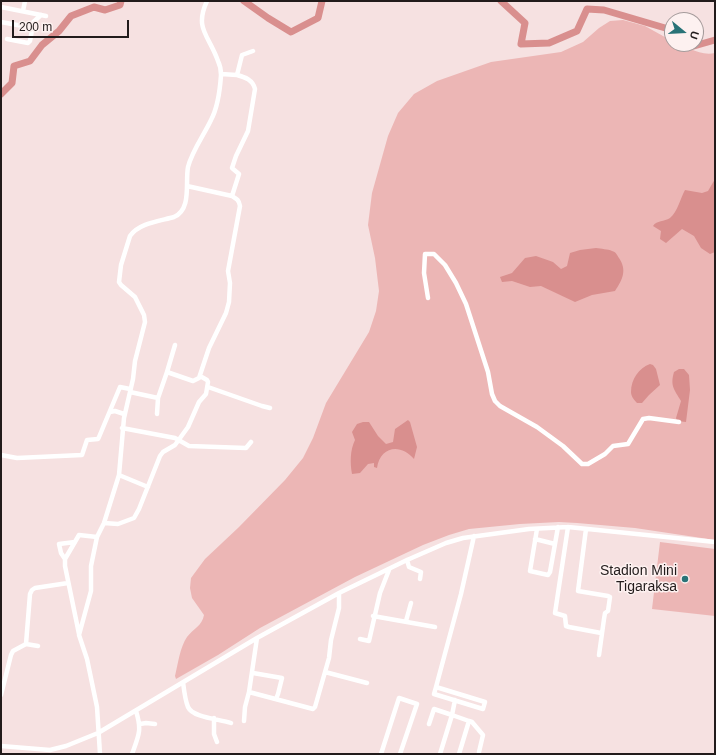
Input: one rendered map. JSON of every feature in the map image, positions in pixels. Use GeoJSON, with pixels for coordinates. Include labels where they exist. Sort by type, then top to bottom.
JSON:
{"type":"FeatureCollection","features":[{"type":"Feature","properties":{"kind":"street"},"geometry":{"type":"LineString","coordinates":[[23,11],[25,1]]}},
{"type":"Feature","properties":{"kind":"street"},"geometry":{"type":"LineString","coordinates":[[79,635],[92,591],[91,566],[97,537],[104,523],[119,475],[124,414],[145,322],[145,318],[134,295],[120,284],[119,278],[121,265],[130,236],[137,228],[179,215],[183,208],[187,186],[188,167],[213,115],[217,101],[221,74],[217,58],[202,26],[202,14],[207,1]]}},
{"type":"Feature","properties":{"kind":"street"},"geometry":{"type":"LineString","coordinates":[[1,7],[46,16]]}},
{"type":"Feature","properties":{"kind":"street"},"geometry":{"type":"LineString","coordinates":[[30,27],[41,15]]}},
{"type":"Feature","properties":{"kind":"street"},"geometry":{"type":"LineString","coordinates":[[1,22],[30,27]]}},
{"type":"Feature","properties":{"kind":"street"},"geometry":{"type":"LineString","coordinates":[[7,39],[30,41],[32,30],[30,27]]}},
{"type":"Feature","properties":{"kind":"street"},"geometry":{"type":"LineString","coordinates":[[237,75],[242,55],[253,51]]}},
{"type":"Feature","properties":{"kind":"street"},"geometry":{"type":"LineString","coordinates":[[221,74],[246,77],[253,83],[255,89],[248,131],[232,168],[239,174],[232,196]]}},
{"type":"Feature","properties":{"kind":"street"},"geometry":{"type":"LineString","coordinates":[[167,372],[193,381],[198,379],[200,376],[209,348],[226,313],[229,302],[230,282],[228,271],[240,206],[238,199],[232,196],[187,186]]}},
{"type":"Feature","properties":{"kind":"street"},"geometry":{"type":"LineString","coordinates":[[428,298],[424,273],[425,254],[434,254],[445,265],[466,304],[488,372],[492,394],[495,401],[500,406],[542,431],[563,446],[582,464],[588,464],[605,454],[613,446],[628,444],[643,419],[649,418],[679,422]]}},
{"type":"Feature","properties":{"kind":"street"},"geometry":{"type":"LineString","coordinates":[[157,414],[158,398],[175,345]]}},
{"type":"Feature","properties":{"kind":"street"},"geometry":{"type":"LineString","coordinates":[[104,523],[118,524],[134,518],[160,456],[163,452],[175,445],[179,440],[191,421],[197,405],[206,394],[208,382],[200,376]]}},
{"type":"Feature","properties":{"kind":"street"},"geometry":{"type":"LineString","coordinates":[[1,455],[17,458],[82,455],[87,440],[99,438],[120,387],[158,398]]}},
{"type":"Feature","properties":{"kind":"street"},"geometry":{"type":"LineString","coordinates":[[208,387],[270,408]]}},
{"type":"Feature","properties":{"kind":"street"},"geometry":{"type":"LineString","coordinates":[[110,412],[115,411],[124,414]]}},
{"type":"Feature","properties":{"kind":"street"},"geometry":{"type":"LineString","coordinates":[[122,428],[175,438],[192,446],[244,448],[251,442]]}},
{"type":"Feature","properties":{"kind":"street"},"geometry":{"type":"LineString","coordinates":[[119,475],[148,487]]}},
{"type":"Feature","properties":{"kind":"street"},"geometry":{"type":"LineString","coordinates":[[537,529],[530,569],[531,572],[548,575],[558,527]]}},
{"type":"Feature","properties":{"kind":"street"},"geometry":{"type":"LineString","coordinates":[[1,746],[50,750],[66,746],[98,733],[257,638],[339,593],[446,543],[474,536],[558,527],[715,542]]}},
{"type":"Feature","properties":{"kind":"street"},"geometry":{"type":"LineString","coordinates":[[568,527],[555,613],[565,616],[566,626],[601,633]]}},
{"type":"Feature","properties":{"kind":"street"},"geometry":{"type":"LineString","coordinates":[[586,529],[578,589],[580,592],[610,597],[608,611],[605,613],[601,633],[599,655]]}},
{"type":"Feature","properties":{"kind":"street"},"geometry":{"type":"LineString","coordinates":[[65,560],[79,535],[81,534],[97,537]]}},
{"type":"Feature","properties":{"kind":"street"},"geometry":{"type":"LineString","coordinates":[[436,687],[485,702],[483,709],[434,694],[474,536]]}},
{"type":"Feature","properties":{"kind":"street"},"geometry":{"type":"LineString","coordinates":[[535,539],[555,544]]}},
{"type":"Feature","properties":{"kind":"street"},"geometry":{"type":"LineString","coordinates":[[75,542],[59,544],[61,553],[65,560],[68,583],[79,635],[87,659],[97,707],[100,754]]}},
{"type":"Feature","properties":{"kind":"street"},"geometry":{"type":"LineString","coordinates":[[407,560],[409,567],[421,572],[420,579]]}},
{"type":"Feature","properties":{"kind":"street"},"geometry":{"type":"LineString","coordinates":[[360,639],[369,641],[373,616],[389,570]]}},
{"type":"Feature","properties":{"kind":"street"},"geometry":{"type":"LineString","coordinates":[[26,644],[30,594],[32,590],[35,588],[68,583]]}},
{"type":"Feature","properties":{"kind":"street"},"geometry":{"type":"LineString","coordinates":[[249,692],[313,709],[315,707],[330,658],[332,640],[339,608],[339,593]]}},
{"type":"Feature","properties":{"kind":"street"},"geometry":{"type":"LineString","coordinates":[[406,622],[411,603]]}},
{"type":"Feature","properties":{"kind":"street"},"geometry":{"type":"LineString","coordinates":[[373,616],[435,627]]}},
{"type":"Feature","properties":{"kind":"street"},"geometry":{"type":"LineString","coordinates":[[244,721],[245,707],[253,673],[257,638]]}},
{"type":"Feature","properties":{"kind":"street"},"geometry":{"type":"LineString","coordinates":[[1,695],[13,652],[26,644],[38,646]]}},
{"type":"Feature","properties":{"kind":"street"},"geometry":{"type":"LineString","coordinates":[[325,672],[367,683]]}},
{"type":"Feature","properties":{"kind":"street"},"geometry":{"type":"LineString","coordinates":[[253,673],[282,678],[276,699]]}},
{"type":"Feature","properties":{"kind":"street"},"geometry":{"type":"LineString","coordinates":[[183,682],[190,711],[202,716],[231,723]]}},
{"type":"Feature","properties":{"kind":"street"},"geometry":{"type":"LineString","coordinates":[[381,754],[399,698],[417,704],[400,754]]}},
{"type":"Feature","properties":{"kind":"street"},"geometry":{"type":"LineString","coordinates":[[440,754],[455,700]]}},
{"type":"Feature","properties":{"kind":"street"},"geometry":{"type":"LineString","coordinates":[[429,724],[434,709],[472,722],[483,735],[478,752]]}},
{"type":"Feature","properties":{"kind":"street"},"geometry":{"type":"LineString","coordinates":[[132,754],[139,734],[140,724],[136,711]]}},
{"type":"Feature","properties":{"kind":"street"},"geometry":{"type":"LineString","coordinates":[[214,718],[214,734],[217,742]]}},
{"type":"Feature","properties":{"kind":"street"},"geometry":{"type":"LineString","coordinates":[[459,754],[469,721]]}},
{"type":"Feature","properties":{"kind":"street"},"geometry":{"type":"LineString","coordinates":[[140,724],[155,724]]}},
{"type":"Feature","properties":{"kind":"shaded area"},"geometry":{"type":"Polygon","coordinates":[[[623,20],[645,26],[664,37],[664,52],[715,53],[715,540],[635,528],[559,522],[469,529],[423,545],[355,577],[260,628],[218,655],[176,679],[175,676],[183,646],[187,637],[201,622],[204,615],[192,598],[190,588],[191,578],[205,559],[285,480],[303,458],[313,438],[326,403],[369,332],[376,311],[379,291],[375,258],[368,225],[372,193],[388,136],[398,113],[414,94],[437,81],[491,62],[561,52],[583,42],[599,28],[610,21],[623,20]]]}},
{"type":"Feature","properties":{"kind":"shaded area"},"geometry":{"type":"Polygon","coordinates":[[[715,179],[715,252],[710,254],[701,248],[694,236],[682,229],[666,243],[660,239],[661,231],[653,226],[673,215],[685,190],[702,193],[708,191],[715,179]]]}},
{"type":"Feature","properties":{"kind":"shaded area"},"geometry":{"type":"Polygon","coordinates":[[[596,248],[614,252],[621,262],[623,274],[615,291],[592,295],[575,302],[541,286],[530,287],[512,281],[502,282],[500,277],[512,273],[525,258],[536,256],[553,262],[561,269],[567,266],[570,253],[596,248]]]}},
{"type":"Feature","properties":{"kind":"shaded area"},"geometry":{"type":"Polygon","coordinates":[[[650,364],[656,369],[660,385],[642,403],[637,403],[631,393],[632,383],[639,371],[650,364]]]}},
{"type":"Feature","properties":{"kind":"shaded area"},"geometry":{"type":"Polygon","coordinates":[[[679,369],[684,369],[689,375],[690,390],[686,422],[677,421],[676,418],[681,401],[673,387],[672,381],[674,372],[679,369]]]}},
{"type":"Feature","properties":{"kind":"shaded area"},"geometry":{"type":"Polygon","coordinates":[[[408,420],[410,422],[417,447],[414,459],[403,451],[392,449],[382,455],[377,468],[374,467],[374,463],[368,464],[360,473],[352,474],[351,457],[355,440],[352,432],[357,424],[369,422],[378,436],[386,444],[393,442],[395,429],[408,420]]]}},
{"type":"Feature","properties":{"kind":"shaded area","name":"Stadion Mini Tigaraksa"},"geometry":{"type":"Polygon","coordinates":[[[660,542],[715,549],[715,616],[652,609],[660,542]]]}},
{"type":"Feature","properties":{"kind":"waterway"},"geometry":{"type":"LineString","coordinates":[[1,94],[12,83],[14,66],[30,61],[42,45],[59,31],[71,16],[94,7],[105,10],[120,5],[121,1]]}},
{"type":"Feature","properties":{"kind":"waterway"},"geometry":{"type":"LineString","coordinates":[[244,1],[291,32],[318,18],[322,1]]}},
{"type":"Feature","properties":{"kind":"waterway"},"geometry":{"type":"LineString","coordinates":[[501,1],[525,23],[521,44],[549,43],[577,31],[587,9],[604,10],[664,28]]}},
{"type":"Feature","properties":{"kind":"waterway"},"geometry":{"type":"LineString","coordinates":[[704,43],[715,40]]}},
{"type":"Feature","properties":{"kind":"place","name":"Stadion Mini Tigaraksa"},"geometry":{"type":"Point","coordinates":[685,579]}}]}
